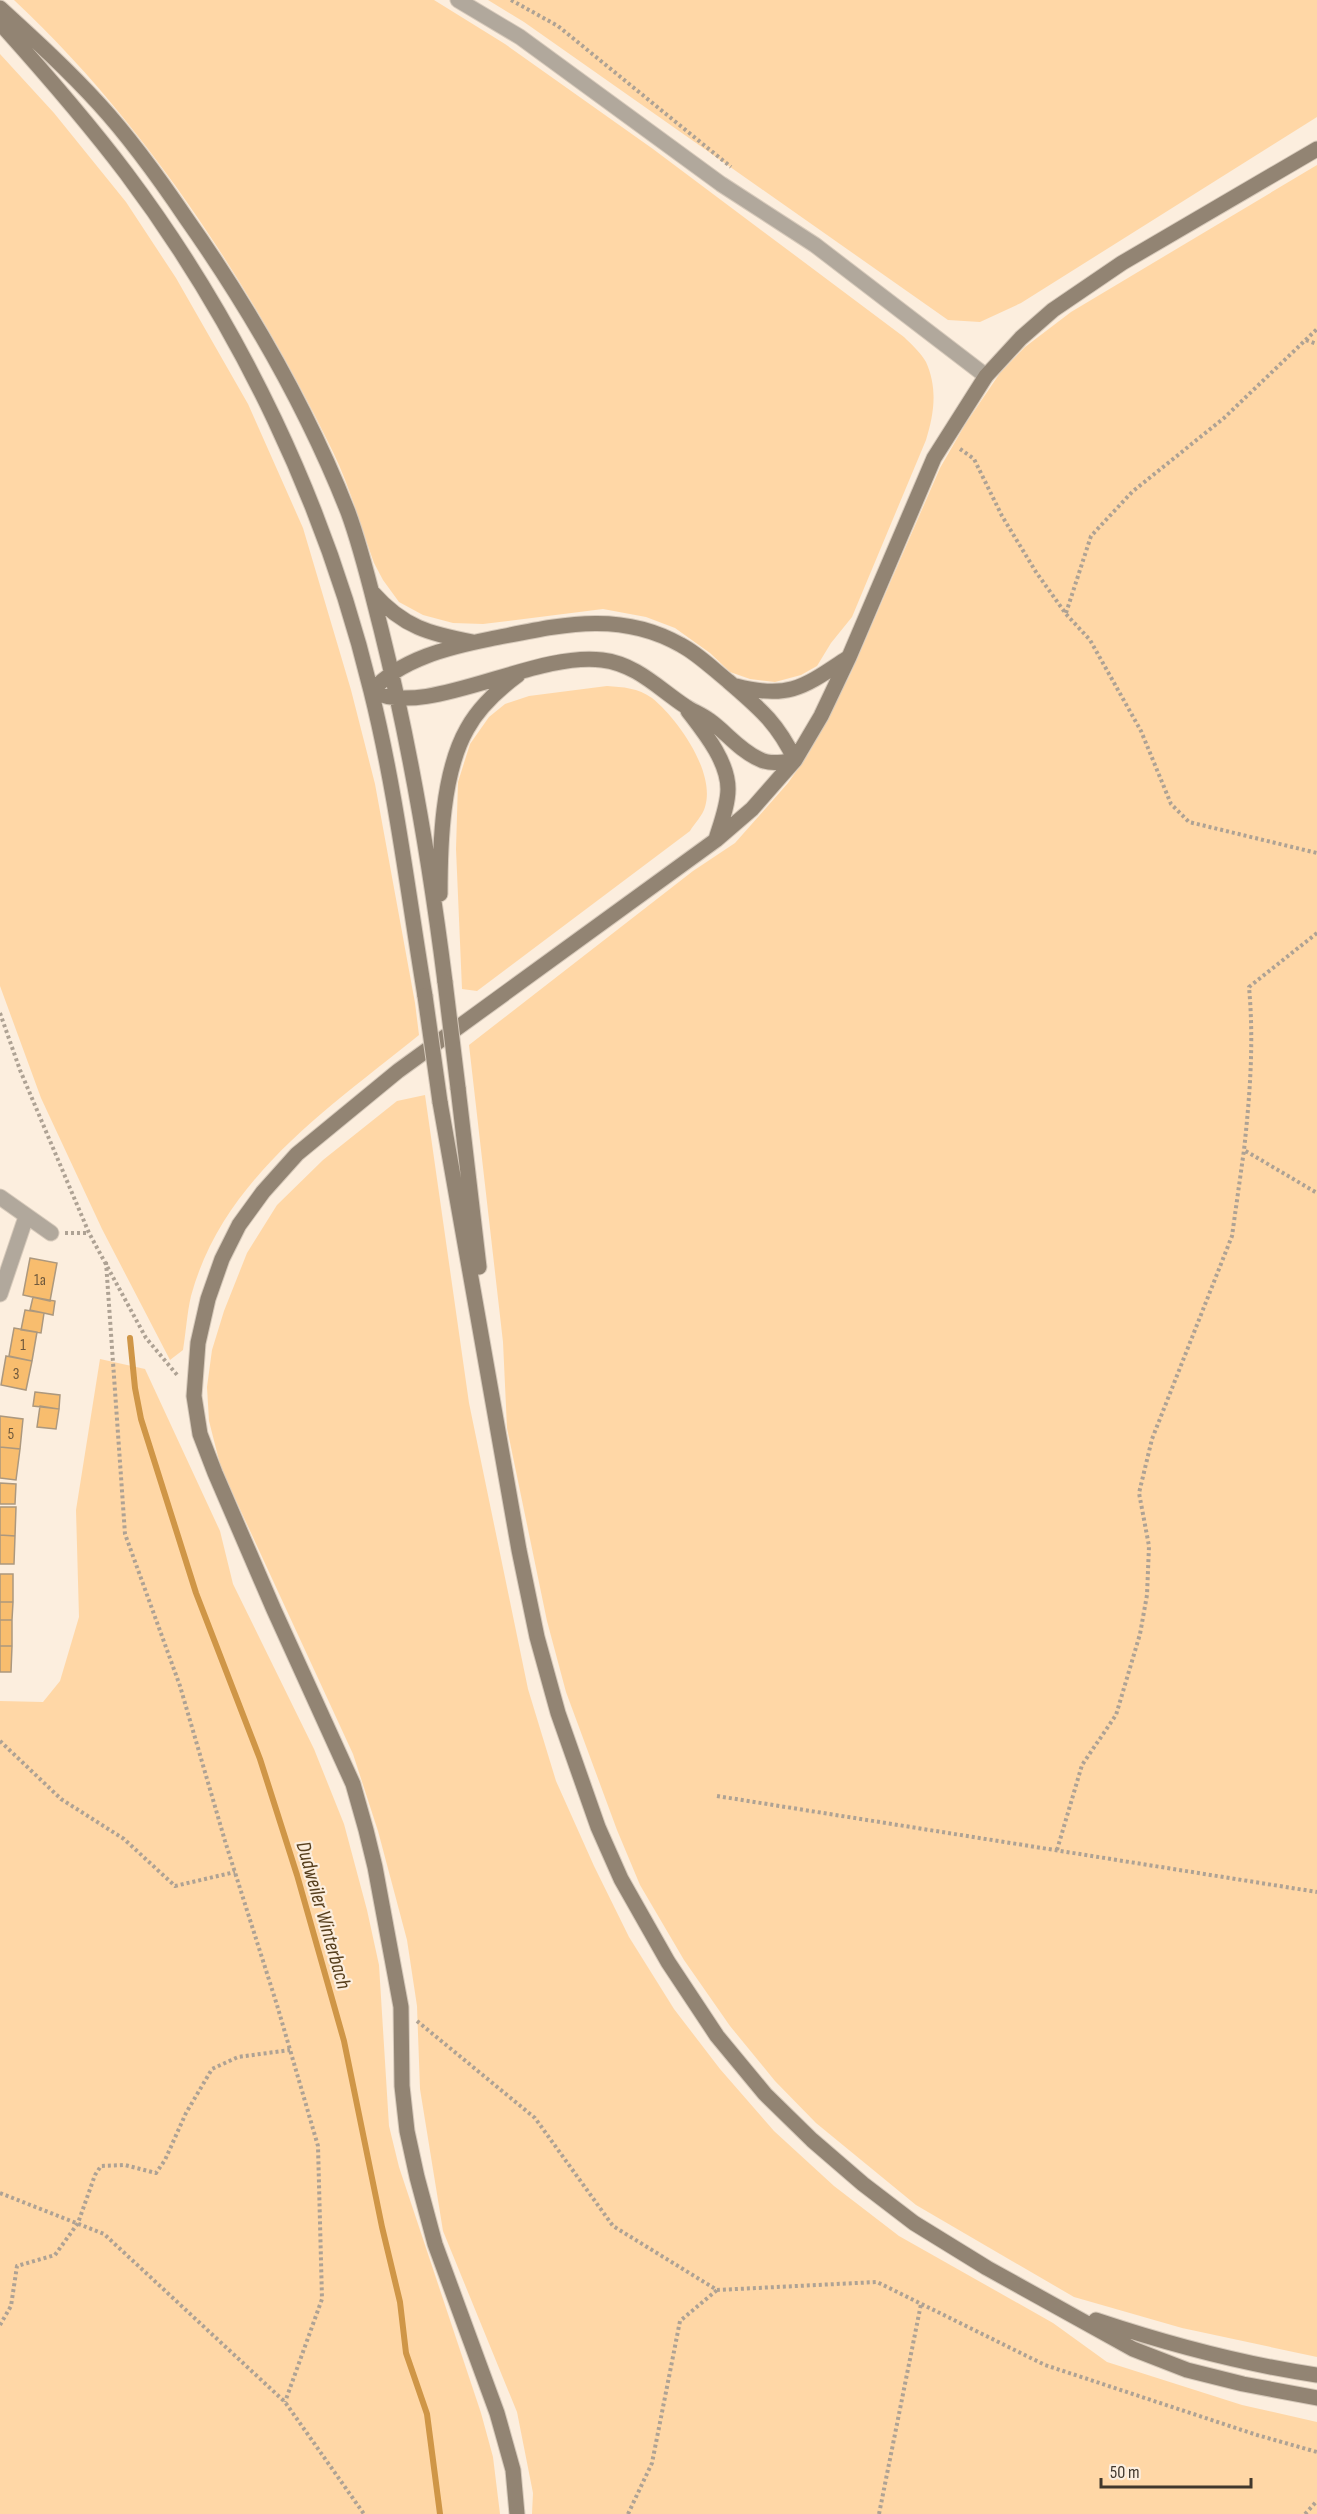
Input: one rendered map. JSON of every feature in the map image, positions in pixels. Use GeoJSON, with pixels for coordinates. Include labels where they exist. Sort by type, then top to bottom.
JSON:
{"type":"FeatureCollection","features":[{"type":"Feature","properties":{"kind":"main road"},"geometry":{"type":"LineString","coordinates":[[0,8],[59,61],[101,106],[147,162],[234,290],[288,384],[318,444],[348,514],[371,590],[412,764],[440,939],[495,1413]]}},
{"type":"Feature","properties":{"kind":"main road"},"geometry":{"type":"LineString","coordinates":[[0,23],[73,105],[128,176],[186,261],[221,320],[280,431],[309,499],[351,617],[372,692],[390,787],[440,1101],[519,1551],[537,1637],[558,1713],[598,1827],[621,1879],[668,1962],[717,2037],[765,2094],[812,2140],[914,2223],[987,2268],[1133,2349],[1186,2370],[1317,2398]]}},
{"type":"Feature","properties":{"kind":"main road"},"geometry":{"type":"LineString","coordinates":[[517,2514],[513,2470],[497,2413],[435,2244],[417,2177],[407,2131],[402,2086],[401,2007],[375,1867],[353,1784],[214,1473],[200,1434],[194,1396],[198,1343],[208,1299],[222,1259],[239,1225],[263,1192],[297,1154],[398,1071],[716,840],[752,808],[795,760],[821,716],[849,657],[918,491],[945,438],[986,376],[1021,338],[1053,310],[1122,263],[1317,148]]}},
{"type":"Feature","properties":{"kind":"main road"},"geometry":{"type":"LineString","coordinates":[[371,590],[385,607],[423,631],[476,642]]}},
{"type":"Feature","properties":{"kind":"main road"},"geometry":{"type":"LineString","coordinates":[[372,692],[392,674],[409,663],[476,642],[568,624],[598,622],[627,626],[657,633],[683,645],[773,722],[795,760]]}},
{"type":"Feature","properties":{"kind":"main road"},"geometry":{"type":"LineString","coordinates":[[733,686],[769,692],[790,690],[805,686],[849,657]]}},
{"type":"Feature","properties":{"kind":"main road"},"geometry":{"type":"LineString","coordinates":[[372,692],[398,700],[428,697],[560,661],[604,660],[622,665],[642,675],[684,706],[708,719],[759,760],[778,762],[795,760]]}},
{"type":"Feature","properties":{"kind":"main road"},"geometry":{"type":"LineString","coordinates":[[440,939],[440,848],[451,770],[458,747],[468,728],[484,707],[505,685],[526,669]]}},
{"type":"Feature","properties":{"kind":"main road"},"geometry":{"type":"LineString","coordinates":[[684,706],[705,734],[726,774],[728,797],[716,840]]}},
{"type":"Feature","properties":{"kind":"main road"},"geometry":{"type":"LineString","coordinates":[[1068,2311],[1175,2345],[1235,2360],[1317,2375]]}},
{"type":"Feature","properties":{"kind":"street"},"geometry":{"type":"LineString","coordinates":[[458,0],[520,37],[720,184],[815,245],[986,376]]}},
{"type":"Feature","properties":{"kind":"street"},"geometry":{"type":"LineString","coordinates":[[0,1197],[51,1233]]}},
{"type":"Feature","properties":{"kind":"street"},"geometry":{"type":"LineString","coordinates":[[0,1294],[26,1217]]}},
{"type":"Feature","properties":{"kind":"path"},"geometry":{"type":"LineString","coordinates":[[511,0],[558,26],[739,174]]}},
{"type":"Feature","properties":{"kind":"path"},"geometry":{"type":"LineString","coordinates":[[1066,614],[1091,536],[1132,492],[1224,418],[1317,329]]}},
{"type":"Feature","properties":{"kind":"path"},"geometry":{"type":"LineString","coordinates":[[1306,340],[1317,344]]}},
{"type":"Feature","properties":{"kind":"path"},"geometry":{"type":"LineString","coordinates":[[945,438],[974,459],[1002,516],[1036,572],[1066,614],[1090,640],[1141,731],[1171,804],[1189,822],[1317,853]]}},
{"type":"Feature","properties":{"kind":"path"},"geometry":{"type":"LineString","coordinates":[[1057,1851],[1083,1765],[1116,1715],[1140,1634],[1147,1594],[1149,1546],[1139,1493],[1152,1438],[1232,1236],[1252,1085],[1252,1024],[1249,987],[1317,933]]}},
{"type":"Feature","properties":{"kind":"path"},"geometry":{"type":"LineString","coordinates":[[0,1013],[20,1070],[88,1233],[146,1338],[194,1396]]}},
{"type":"Feature","properties":{"kind":"path"},"geometry":{"type":"LineString","coordinates":[[1244,1150],[1317,1193]]}},
{"type":"Feature","properties":{"kind":"path"},"geometry":{"type":"LineString","coordinates":[[106,1262],[125,1534],[180,1686],[318,2146],[322,2299],[285,2402]]}},
{"type":"Feature","properties":{"kind":"path"},"geometry":{"type":"LineString","coordinates":[[0,1742],[61,1799],[124,1839],[175,1886],[235,1872]]}},
{"type":"Feature","properties":{"kind":"path"},"geometry":{"type":"LineString","coordinates":[[717,1797],[1317,1892]]}},
{"type":"Feature","properties":{"kind":"path"},"geometry":{"type":"LineString","coordinates":[[401,2007],[535,2118],[613,2226],[717,2290],[877,2282],[1045,2365],[1257,2435],[1317,2452]]}},
{"type":"Feature","properties":{"kind":"path"},"geometry":{"type":"LineString","coordinates":[[0,2325],[11,2306],[17,2266],[55,2255],[78,2223],[95,2175],[101,2166],[124,2165],[156,2173],[165,2160],[186,2113],[212,2068],[238,2057],[290,2050]]}},
{"type":"Feature","properties":{"kind":"path"},"geometry":{"type":"LineString","coordinates":[[0,2193],[104,2234],[285,2402],[364,2514]]}},
{"type":"Feature","properties":{"kind":"path"},"geometry":{"type":"LineString","coordinates":[[628,2514],[652,2463],[680,2321],[717,2290]]}},
{"type":"Feature","properties":{"kind":"path"},"geometry":{"type":"LineString","coordinates":[[879,2514],[921,2304]]}},
{"type":"Feature","properties":{"kind":"path"},"geometry":{"type":"LineString","coordinates":[[1305,2514],[1317,2501]]}},
{"type":"Feature","properties":{"kind":"shaded area"},"geometry":{"type":"Polygon","coordinates":[[[14,0],[434,0],[505,44],[653,149],[904,337],[924,359],[930,372],[934,401],[929,430],[852,617],[831,643],[817,666],[801,675],[775,682],[750,679],[730,672],[710,653],[675,628],[646,617],[603,609],[483,624],[453,623],[423,615],[399,602],[374,563],[333,452],[302,391],[232,270],[152,154],[62,48],[14,0]]]}},
{"type":"Feature","properties":{"kind":"shaded area"},"geometry":{"type":"Polygon","coordinates":[[[488,0],[1317,0],[1317,117],[1021,303],[980,322],[948,320],[524,22],[488,0]]]}},
{"type":"Feature","properties":{"kind":"shaded area"},"geometry":{"type":"Polygon","coordinates":[[[0,54],[54,113],[126,202],[176,278],[248,404],[303,528],[351,690],[375,784],[415,1003],[419,1035],[350,1090],[283,1149],[253,1181],[227,1216],[206,1254],[191,1296],[183,1350],[170,1360],[102,1229],[41,1098],[0,986],[0,54]]]}},
{"type":"Feature","properties":{"kind":"shaded area"},"geometry":{"type":"Polygon","coordinates":[[[1317,165],[1317,2357],[1182,2328],[1074,2297],[916,2205],[816,2123],[775,2081],[730,2026],[684,1960],[640,1885],[617,1830],[566,1692],[547,1621],[507,1428],[503,1342],[469,1045],[693,871],[735,843],[788,783],[809,753],[850,675],[940,468],[966,423],[1000,373],[1025,347],[1071,312],[1317,165]]]}},
{"type":"Feature","properties":{"kind":"shaded area"},"geometry":{"type":"Polygon","coordinates":[[[607,686],[630,689],[652,698],[683,732],[700,762],[705,778],[707,793],[704,810],[690,831],[477,991],[462,989],[456,849],[458,782],[470,744],[489,717],[505,704],[529,696],[607,686]]]}},
{"type":"Feature","properties":{"kind":"shaded area"},"geometry":{"type":"Polygon","coordinates":[[[425,1095],[469,1403],[528,1689],[556,1781],[594,1866],[629,1937],[674,2009],[720,2069],[774,2131],[834,2186],[899,2236],[1053,2323],[1107,2362],[1242,2405],[1317,2422],[1317,2514],[532,2514],[533,2493],[517,2412],[443,2231],[420,2089],[417,2006],[407,1940],[378,1831],[353,1754],[221,1468],[209,1421],[207,1387],[212,1350],[224,1311],[247,1253],[277,1205],[323,1160],[397,1101],[425,1095]]]}},
{"type":"Feature","properties":{"kind":"shaded area"},"geometry":{"type":"Polygon","coordinates":[[[100,1359],[145,1369],[220,1531],[233,1584],[314,1749],[344,1824],[379,1965],[389,2126],[399,2167],[481,2413],[493,2457],[500,2514],[0,2514],[0,1701],[43,1702],[60,1681],[79,1617],[76,1510],[100,1359]]]}},
{"type":"Feature","properties":{"kind":"building"},"geometry":{"type":"Polygon","coordinates":[[[30,1258],[57,1263],[50,1301],[23,1295],[30,1258]]]}},
{"type":"Feature","properties":{"kind":"building"},"geometry":{"type":"Polygon","coordinates":[[[33,1297],[55,1301],[53,1315],[30,1310],[33,1297]]]}},
{"type":"Feature","properties":{"kind":"building"},"geometry":{"type":"Polygon","coordinates":[[[25,1310],[44,1313],[41,1333],[21,1330],[25,1310]]]}},
{"type":"Feature","properties":{"kind":"building"},"geometry":{"type":"Polygon","coordinates":[[[14,1328],[37,1332],[32,1361],[9,1356],[14,1328]]]}},
{"type":"Feature","properties":{"kind":"building"},"geometry":{"type":"Polygon","coordinates":[[[6,1356],[32,1361],[26,1390],[1,1385],[6,1356]]]}},
{"type":"Feature","properties":{"kind":"building"},"geometry":{"type":"Polygon","coordinates":[[[35,1392],[60,1395],[59,1409],[33,1406],[35,1392]]]}},
{"type":"Feature","properties":{"kind":"building"},"geometry":{"type":"Polygon","coordinates":[[[40,1406],[59,1409],[56,1429],[37,1427],[40,1406]]]}},
{"type":"Feature","properties":{"kind":"building"},"geometry":{"type":"Polygon","coordinates":[[[0,1416],[23,1419],[20,1449],[0,1447],[0,1416]]]}},
{"type":"Feature","properties":{"kind":"building"},"geometry":{"type":"Polygon","coordinates":[[[0,1447],[20,1449],[16,1480],[0,1478],[0,1447]]]}},
{"type":"Feature","properties":{"kind":"building"},"geometry":{"type":"Polygon","coordinates":[[[0,1483],[16,1484],[15,1504],[0,1504],[0,1483]]]}},
{"type":"Feature","properties":{"kind":"building"},"geometry":{"type":"Polygon","coordinates":[[[0,1507],[16,1507],[15,1536],[0,1535],[0,1507]]]}},
{"type":"Feature","properties":{"kind":"building"},"geometry":{"type":"Polygon","coordinates":[[[0,1535],[15,1536],[14,1564],[0,1564],[0,1535]]]}},
{"type":"Feature","properties":{"kind":"building"},"geometry":{"type":"Polygon","coordinates":[[[0,1574],[13,1574],[13,1602],[0,1602],[0,1574]]]}},
{"type":"Feature","properties":{"kind":"building"},"geometry":{"type":"Polygon","coordinates":[[[0,1602],[13,1602],[12,1620],[0,1620],[0,1602]]]}},
{"type":"Feature","properties":{"kind":"building"},"geometry":{"type":"Polygon","coordinates":[[[0,1620],[12,1620],[12,1646],[0,1646],[0,1620]]]}},
{"type":"Feature","properties":{"kind":"building"},"geometry":{"type":"Polygon","coordinates":[[[0,1646],[12,1646],[11,1672],[0,1672],[0,1646]]]}},
{"type":"Feature","properties":{"kind":"waterway","name":"Dudweiler Winterbach"},"geometry":{"type":"LineString","coordinates":[[130,1338],[141,1419],[196,1593],[260,1759],[297,1875],[344,2041],[382,2227],[400,2302],[406,2353],[427,2414],[440,2514]]}}]}
